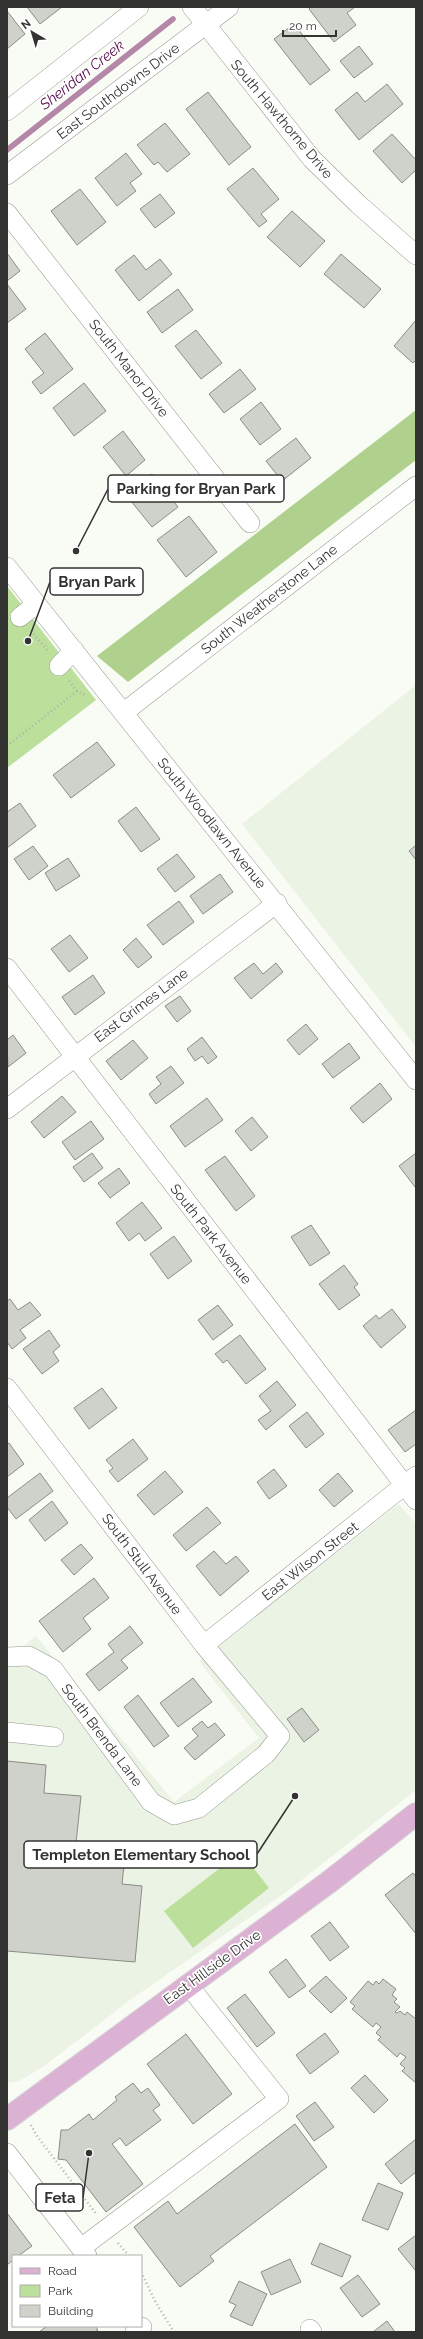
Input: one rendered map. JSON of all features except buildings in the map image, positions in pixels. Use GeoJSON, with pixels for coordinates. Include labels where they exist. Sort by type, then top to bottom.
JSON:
{"type":"FeatureCollection","features":[{"type":"Feature","properties":{"kind":"main road","name":"East Hillside Drive"},"geometry":{"type":"LineString","coordinates":[[7,2119],[329,1882],[416,1814]]}},
{"type":"Feature","properties":{"kind":"street"},"geometry":{"type":"LineString","coordinates":[[7,111],[139,7]]}},
{"type":"Feature","properties":{"kind":"street","name":"South Hawthorne Drive"},"geometry":{"type":"LineString","coordinates":[[192,7],[312,159],[358,204],[416,255]]}},
{"type":"Feature","properties":{"kind":"street","name":"East Southdowns Drive"},"geometry":{"type":"LineString","coordinates":[[7,174],[206,26],[229,7]]}},
{"type":"Feature","properties":{"kind":"street","name":"South Manor Drive"},"geometry":{"type":"LineString","coordinates":[[7,213],[250,523]]}},
{"type":"Feature","properties":{"kind":"street","name":"South Weatherstone Lane"},"geometry":{"type":"LineString","coordinates":[[123,713],[416,486]]}},
{"type":"Feature","properties":{"kind":"street","name":"South Woodlawn Avenue"},"geometry":{"type":"LineString","coordinates":[[7,567],[277,903],[416,1080]]}},
{"type":"Feature","properties":{"kind":"street"},"geometry":{"type":"LineString","coordinates":[[20,617],[36,604]]}},
{"type":"Feature","properties":{"kind":"street"},"geometry":{"type":"LineString","coordinates":[[59,666],[74,650]]}},
{"type":"Feature","properties":{"kind":"street","name":"East Grimes Lane"},"geometry":{"type":"LineString","coordinates":[[7,1109],[74,1056],[277,903]]}},
{"type":"Feature","properties":{"kind":"street","name":"South Park Avenue"},"geometry":{"type":"LineString","coordinates":[[7,968],[74,1056],[412,1487]]}},
{"type":"Feature","properties":{"kind":"street","name":"South Stull Avenue"},"geometry":{"type":"LineString","coordinates":[[7,1388],[204,1645],[280,1736],[266,1754],[199,1808],[174,1815]]}},
{"type":"Feature","properties":{"kind":"street","name":"East Wilson Street"},"geometry":{"type":"LineString","coordinates":[[204,1645],[412,1487]]}},
{"type":"Feature","properties":{"kind":"street","name":"South Brenda Lane"},"geometry":{"type":"LineString","coordinates":[[7,1657],[30,1656],[53,1669],[151,1802],[174,1815]]}},
{"type":"Feature","properties":{"kind":"street"},"geometry":{"type":"LineString","coordinates":[[7,1732],[54,1737]]}},
{"type":"Feature","properties":{"kind":"street"},"geometry":{"type":"LineString","coordinates":[[7,2153],[84,2252],[279,2099],[188,1985]]}},
{"type":"Feature","properties":{"kind":"path"},"geometry":{"type":"LineString","coordinates":[[7,746],[77,691]]}},
{"type":"Feature","properties":{"kind":"path"},"geometry":{"type":"LineString","coordinates":[[37,2136],[101,2220]]}},
{"type":"Feature","properties":{"kind":"path"},"geometry":{"type":"LineString","coordinates":[[117,2242],[128,2255]]}},
{"type":"Feature","properties":{"kind":"path"},"geometry":{"type":"LineString","coordinates":[[142,2274],[156,2303],[174,2332]]}},
{"type":"Feature","properties":{"kind":"shaded area"},"geometry":{"type":"Polygon","coordinates":[[[416,685],[416,1047],[242,824],[416,685]]]}},
{"type":"Feature","properties":{"kind":"shaded area"},"geometry":{"type":"Polygon","coordinates":[[[399,1504],[416,1524],[416,1790],[289,1890],[130,2000],[43,2067],[19,2081],[7,2083],[7,1659],[36,1636],[174,1802],[259,1738],[199,1661],[399,1504]]]}},
{"type":"Feature","properties":{"kind":"green space"},"geometry":{"type":"Polygon","coordinates":[[[416,410],[416,460],[128,682],[97,656],[416,410]]]}},
{"type":"Feature","properties":{"kind":"green space"},"geometry":{"type":"Polygon","coordinates":[[[7,586],[96,700],[7,768],[7,586]]]}},
{"type":"Feature","properties":{"kind":"green space"},"geometry":{"type":"Polygon","coordinates":[[[241,1852],[269,1888],[193,1948],[164,1911],[241,1852]]]}},
{"type":"Feature","properties":{"kind":"waterway","name":"Sheridan Creek"},"geometry":{"type":"LineString","coordinates":[[7,150],[173,19]]}},
{"type":"Feature","properties":{"kind":"place","name":"Parking for Bryan Park"},"geometry":{"type":"Point","coordinates":[76,551]}},
{"type":"Feature","properties":{"kind":"place","name":"Bryan Park"},"geometry":{"type":"Point","coordinates":[28,641]}},
{"type":"Feature","properties":{"kind":"place","name":"Templeton Elementary School"},"geometry":{"type":"Point","coordinates":[295,1796]}},
{"type":"Feature","properties":{"kind":"place","name":"Feta"},"geometry":{"type":"Point","coordinates":[89,2153]}}]}
